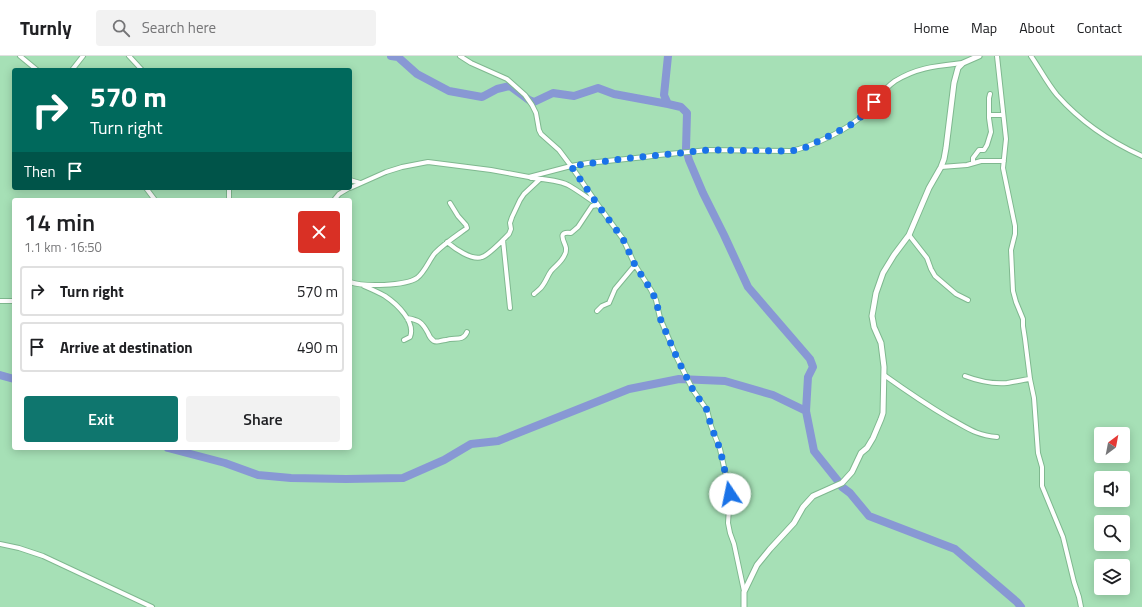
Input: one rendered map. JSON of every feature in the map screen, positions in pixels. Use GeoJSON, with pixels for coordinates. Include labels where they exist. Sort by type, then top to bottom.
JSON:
{"type":"FeatureCollection","features":[{"type":"Feature","properties":{"kind":"street"},"geometry":{"type":"LineString","coordinates":[[20,56],[35,68]]}},
{"type":"Feature","properties":{"kind":"street"},"geometry":{"type":"LineString","coordinates":[[74,68],[83,56]]}},
{"type":"Feature","properties":{"kind":"street"},"geometry":{"type":"LineString","coordinates":[[129,56],[140,68]]}},
{"type":"Feature","properties":{"kind":"street"},"geometry":{"type":"LineString","coordinates":[[460,56],[471,63],[507,79],[525,95],[536,113],[537,125],[541,134],[555,146],[571,166],[623,239],[635,265],[651,290],[656,300],[660,318],[677,358],[693,390],[707,410],[711,426],[720,449],[730,494],[728,523],[744,592],[744,607]]}},
{"type":"Feature","properties":{"kind":"street"},"geometry":{"type":"LineString","coordinates":[[529,177],[571,166],[659,155],[708,150],[791,151],[802,149],[856,122],[887,87],[906,75],[928,67],[962,63],[979,56]]}},
{"type":"Feature","properties":{"kind":"street"},"geometry":{"type":"LineString","coordinates":[[997,56],[1006,139],[1003,168],[1015,234],[1011,250],[1012,291],[1023,319],[1030,379],[1034,398],[1038,453],[1042,467],[1042,486],[1063,537],[1081,607]]}},
{"type":"Feature","properties":{"kind":"street"},"geometry":{"type":"LineString","coordinates":[[1032,56],[1052,87],[1070,108],[1099,132],[1126,149],[1142,156]]}},
{"type":"Feature","properties":{"kind":"street"},"geometry":{"type":"LineString","coordinates":[[744,592],[757,565],[794,524],[809,499],[842,483],[852,472],[861,453],[867,448],[873,438],[881,419],[884,375],[881,343],[872,320],[876,293],[883,272],[910,235],[929,188],[941,167],[946,148],[954,83],[958,68],[962,63]]}},
{"type":"Feature","properties":{"kind":"street"},"geometry":{"type":"LineString","coordinates":[[973,163],[973,158],[979,150],[984,150],[987,145],[991,132],[989,118],[990,94]]}},
{"type":"Feature","properties":{"kind":"street"},"geometry":{"type":"LineString","coordinates":[[990,115],[1004,115]]}},
{"type":"Feature","properties":{"kind":"street"},"geometry":{"type":"LineString","coordinates":[[941,167],[967,165],[982,161],[1004,161]]}},
{"type":"Feature","properties":{"kind":"street"},"geometry":{"type":"LineString","coordinates":[[352,187],[386,172],[428,162],[491,170],[554,181],[576,190],[598,205]]}},
{"type":"Feature","properties":{"kind":"street"},"geometry":{"type":"LineString","coordinates":[[447,242],[457,250],[467,255],[475,258],[482,258],[509,234],[511,229],[510,223],[520,200],[524,194],[540,179]]}},
{"type":"Feature","properties":{"kind":"street"},"geometry":{"type":"LineString","coordinates":[[352,181],[360,183]]}},
{"type":"Feature","properties":{"kind":"street"},"geometry":{"type":"LineString","coordinates":[[336,198],[339,194],[346,190]]}},
{"type":"Feature","properties":{"kind":"street"},"geometry":{"type":"LineString","coordinates":[[352,282],[377,286],[406,282],[417,278],[435,253],[447,242],[467,228],[450,203]]}},
{"type":"Feature","properties":{"kind":"street"},"geometry":{"type":"LineString","coordinates":[[534,294],[543,286],[552,270],[561,262],[565,254],[566,249],[562,237],[564,234],[567,232],[571,233],[578,227],[592,206],[598,205]]}},
{"type":"Feature","properties":{"kind":"street"},"geometry":{"type":"LineString","coordinates":[[910,235],[927,258],[935,276],[956,294],[968,300]]}},
{"type":"Feature","properties":{"kind":"street"},"geometry":{"type":"LineString","coordinates":[[503,240],[510,308]]}},
{"type":"Feature","properties":{"kind":"street"},"geometry":{"type":"LineString","coordinates":[[597,312],[602,306],[609,303],[615,289],[635,265]]}},
{"type":"Feature","properties":{"kind":"street"},"geometry":{"type":"LineString","coordinates":[[362,285],[386,296],[407,318],[412,332],[410,337],[404,340]]}},
{"type":"Feature","properties":{"kind":"street"},"geometry":{"type":"LineString","coordinates":[[0,301],[12,301]]}},
{"type":"Feature","properties":{"kind":"street"},"geometry":{"type":"LineString","coordinates":[[407,318],[416,319],[422,323],[430,338],[438,342],[447,339],[459,339],[466,336],[467,332]]}},
{"type":"Feature","properties":{"kind":"street"},"geometry":{"type":"LineString","coordinates":[[884,375],[910,394],[970,430],[983,435],[997,437]]}},
{"type":"Feature","properties":{"kind":"street"},"geometry":{"type":"LineString","coordinates":[[965,376],[976,380],[1008,383],[1030,379]]}},
{"type":"Feature","properties":{"kind":"street"},"geometry":{"type":"LineString","coordinates":[[0,544],[19,548],[43,556],[152,607]]}},
{"type":"Feature","properties":{"kind":"waterway"},"geometry":{"type":"LineString","coordinates":[[391,56],[398,57],[417,74],[449,91],[482,97],[497,89],[510,86],[534,102],[553,93],[574,96],[598,88],[614,94],[668,104]]}},
{"type":"Feature","properties":{"kind":"waterway"},"geometry":{"type":"LineString","coordinates":[[668,56],[664,95],[668,104],[681,107],[687,113],[686,149],[703,193],[748,287],[810,359],[813,367],[808,377],[806,411],[814,451],[838,481]]}},
{"type":"Feature","properties":{"kind":"waterway"},"geometry":{"type":"LineString","coordinates":[[0,375],[12,378]]}},
{"type":"Feature","properties":{"kind":"waterway"},"geometry":{"type":"LineString","coordinates":[[176,450],[225,463],[258,475],[291,478],[403,478],[444,460],[471,444],[498,441],[629,389],[679,379],[725,381],[773,395],[806,411]]}},
{"type":"Feature","properties":{"kind":"waterway"},"geometry":{"type":"LineString","coordinates":[[842,487],[850,493],[869,516],[955,549],[1021,607]]}},
{"type":"Feature","properties":{"kind":"route"},"geometry":{"type":"LineString","coordinates":[[730,494],[720,449],[711,426],[707,410],[693,390],[677,358],[660,318],[656,300],[639,273],[623,239],[571,166],[708,150],[791,151],[802,149],[856,122],[874,102]]}}]}
